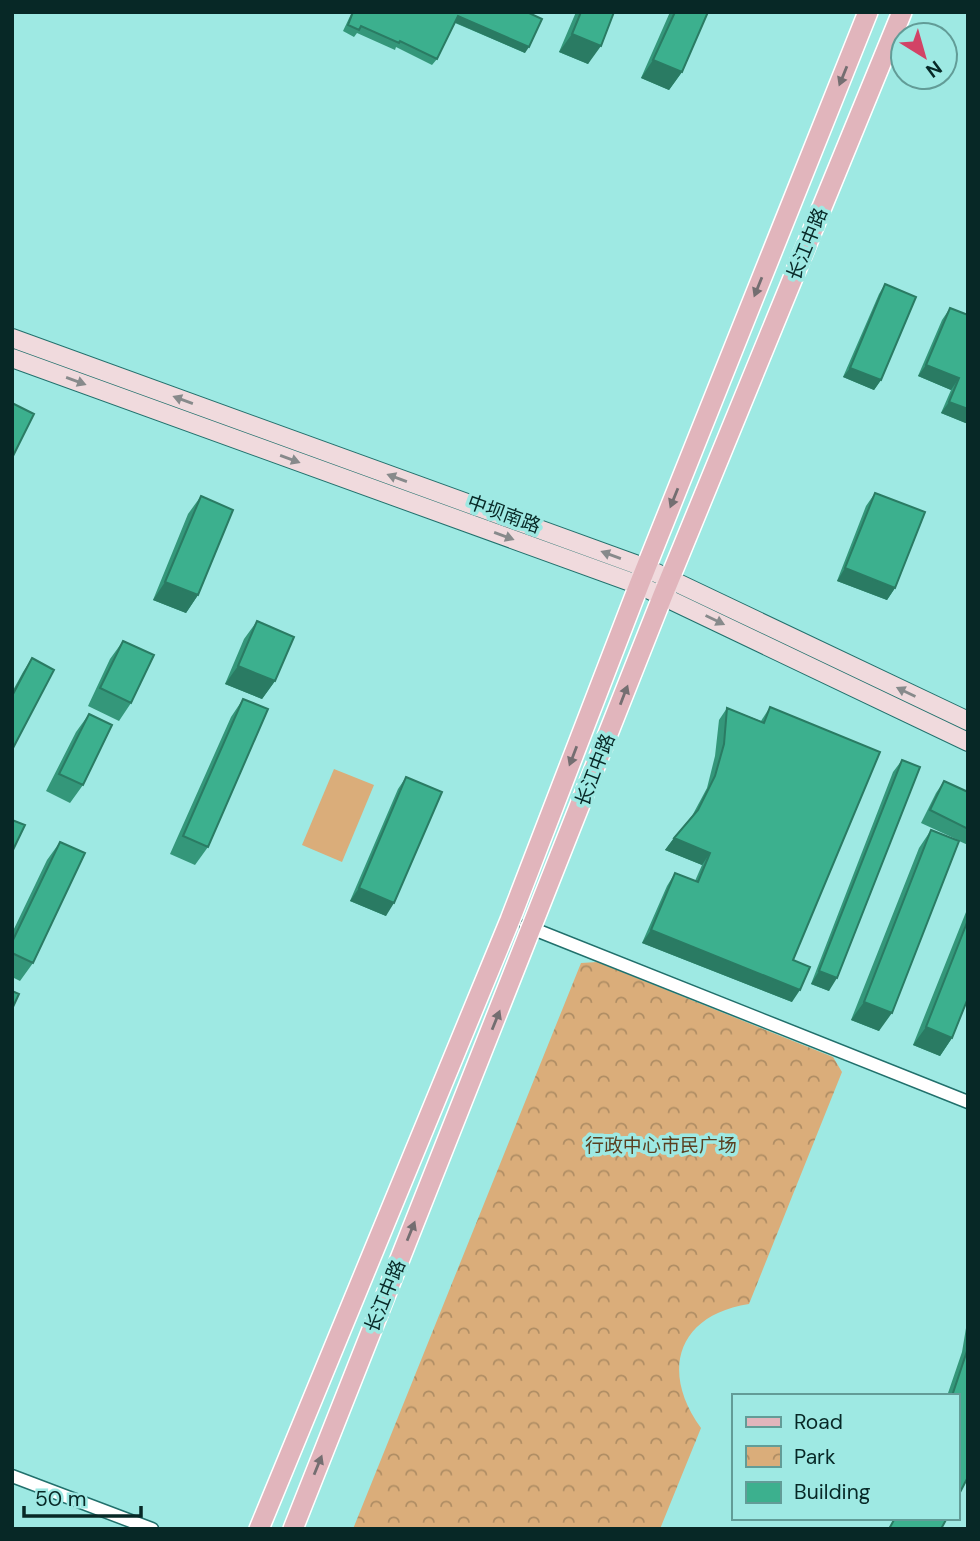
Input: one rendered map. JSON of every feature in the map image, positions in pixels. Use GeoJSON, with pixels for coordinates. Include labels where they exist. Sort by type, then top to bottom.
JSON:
{"type":"FeatureCollection","features":[{"type":"Feature","properties":{"kind":"main road","name":"长江中路"},"geometry":{"type":"LineString","coordinates":[[259,1529],[510,920],[643,576],[868,12]]}},
{"type":"Feature","properties":{"kind":"main road","name":"长江中路"},"geometry":{"type":"LineString","coordinates":[[293,1529],[667,587],[902,12]]}},
{"type":"Feature","properties":{"kind":"main road","name":"中坝南路"},"geometry":{"type":"LineString","coordinates":[[12,338],[643,576],[968,721]]}},
{"type":"Feature","properties":{"kind":"main road","name":"中坝南路"},"geometry":{"type":"LineString","coordinates":[[12,358],[643,576]]}},
{"type":"Feature","properties":{"kind":"main road","name":"中坝南路"},"geometry":{"type":"LineString","coordinates":[[667,587],[968,741]]}},
{"type":"Feature","properties":{"kind":"street"},"geometry":{"type":"LineString","coordinates":[[510,920],[968,1102]]}},
{"type":"Feature","properties":{"kind":"street"},"geometry":{"type":"LineString","coordinates":[[12,1476],[152,1529]]}},
{"type":"Feature","properties":{"kind":"green space"},"geometry":{"type":"Polygon","coordinates":[[[334,769],[374,785],[342,862],[302,845],[334,769]]]}},
{"type":"Feature","properties":{"kind":"green space","name":"行政中心市民广场"},"geometry":{"type":"Polygon","coordinates":[[[597,962],[833,1057],[842,1072],[749,1304],[725,1310],[705,1320],[691,1333],[683,1349],[679,1367],[681,1387],[688,1407],[701,1428],[660,1529],[353,1529],[581,963],[597,962]]]}},
{"type":"Feature","properties":{"kind":"building"},"geometry":{"type":"Polygon","coordinates":[[[353,12],[527,12],[542,19],[529,47],[458,16],[437,59],[361,26],[359,30],[348,25],[353,12]]]}},
{"type":"Feature","properties":{"kind":"building"},"geometry":{"type":"Polygon","coordinates":[[[581,12],[614,12],[601,46],[572,34],[581,12]]]}},
{"type":"Feature","properties":{"kind":"building"},"geometry":{"type":"Polygon","coordinates":[[[675,12],[708,12],[682,72],[653,60],[675,12]]]}},
{"type":"Feature","properties":{"kind":"building"},"geometry":{"type":"Polygon","coordinates":[[[885,284],[916,297],[881,380],[850,368],[885,284]]]}},
{"type":"Feature","properties":{"kind":"building"},"geometry":{"type":"Polygon","coordinates":[[[950,308],[968,315],[968,409],[949,402],[959,378],[926,365],[950,308]]]}},
{"type":"Feature","properties":{"kind":"building"},"geometry":{"type":"Polygon","coordinates":[[[12,403],[34,414],[12,458],[12,403]]]}},
{"type":"Feature","properties":{"kind":"building"},"geometry":{"type":"Polygon","coordinates":[[[875,493],[925,512],[895,588],[845,568],[875,493]]]}},
{"type":"Feature","properties":{"kind":"building"},"geometry":{"type":"Polygon","coordinates":[[[201,496],[233,510],[198,595],[165,582],[201,496]]]}},
{"type":"Feature","properties":{"kind":"building"},"geometry":{"type":"Polygon","coordinates":[[[257,621],[294,637],[275,681],[238,666],[257,621]]]}},
{"type":"Feature","properties":{"kind":"building"},"geometry":{"type":"Polygon","coordinates":[[[123,641],[154,655],[131,703],[100,688],[123,641]]]}},
{"type":"Feature","properties":{"kind":"building"},"geometry":{"type":"Polygon","coordinates":[[[32,658],[54,670],[12,750],[12,696],[32,658]]]}},
{"type":"Feature","properties":{"kind":"building"},"geometry":{"type":"Polygon","coordinates":[[[243,699],[268,709],[208,847],[183,836],[243,699]]]}},
{"type":"Feature","properties":{"kind":"building"},"geometry":{"type":"Polygon","coordinates":[[[770,707],[880,752],[793,960],[810,967],[800,990],[651,930],[675,873],[698,882],[710,853],[674,838],[698,810],[715,776],[724,744],[727,708],[764,723],[770,707]]]}},
{"type":"Feature","properties":{"kind":"building"},"geometry":{"type":"Polygon","coordinates":[[[89,714],[112,725],[83,785],[59,774],[89,714]]]}},
{"type":"Feature","properties":{"kind":"building"},"geometry":{"type":"Polygon","coordinates":[[[902,760],[920,767],[837,978],[819,971],[902,760]]]}},
{"type":"Feature","properties":{"kind":"building"},"geometry":{"type":"Polygon","coordinates":[[[406,777],[442,792],[394,903],[359,888],[406,777]]]}},
{"type":"Feature","properties":{"kind":"building"},"geometry":{"type":"Polygon","coordinates":[[[944,781],[968,792],[968,829],[930,810],[944,781]]]}},
{"type":"Feature","properties":{"kind":"building"},"geometry":{"type":"Polygon","coordinates":[[[12,820],[25,825],[12,852],[12,820]]]}},
{"type":"Feature","properties":{"kind":"building"},"geometry":{"type":"Polygon","coordinates":[[[931,830],[959,841],[892,1013],[864,1002],[931,830]]]}},
{"type":"Feature","properties":{"kind":"building"},"geometry":{"type":"Polygon","coordinates":[[[60,842],[85,853],[33,963],[12,953],[12,942],[60,842]]]}},
{"type":"Feature","properties":{"kind":"building"},"geometry":{"type":"Polygon","coordinates":[[[968,920],[968,998],[952,1038],[926,1027],[968,920]]]}},
{"type":"Feature","properties":{"kind":"building"},"geometry":{"type":"Polygon","coordinates":[[[12,991],[19,994],[12,1009],[12,991]]]}},
{"type":"Feature","properties":{"kind":"building"},"geometry":{"type":"Polygon","coordinates":[[[968,1348],[968,1477],[959,1494],[959,1394],[953,1394],[968,1348]]]}},
{"type":"Feature","properties":{"kind":"building"},"geometry":{"type":"Polygon","coordinates":[[[894,1520],[946,1520],[941,1529],[889,1529],[894,1520]]]}}]}
